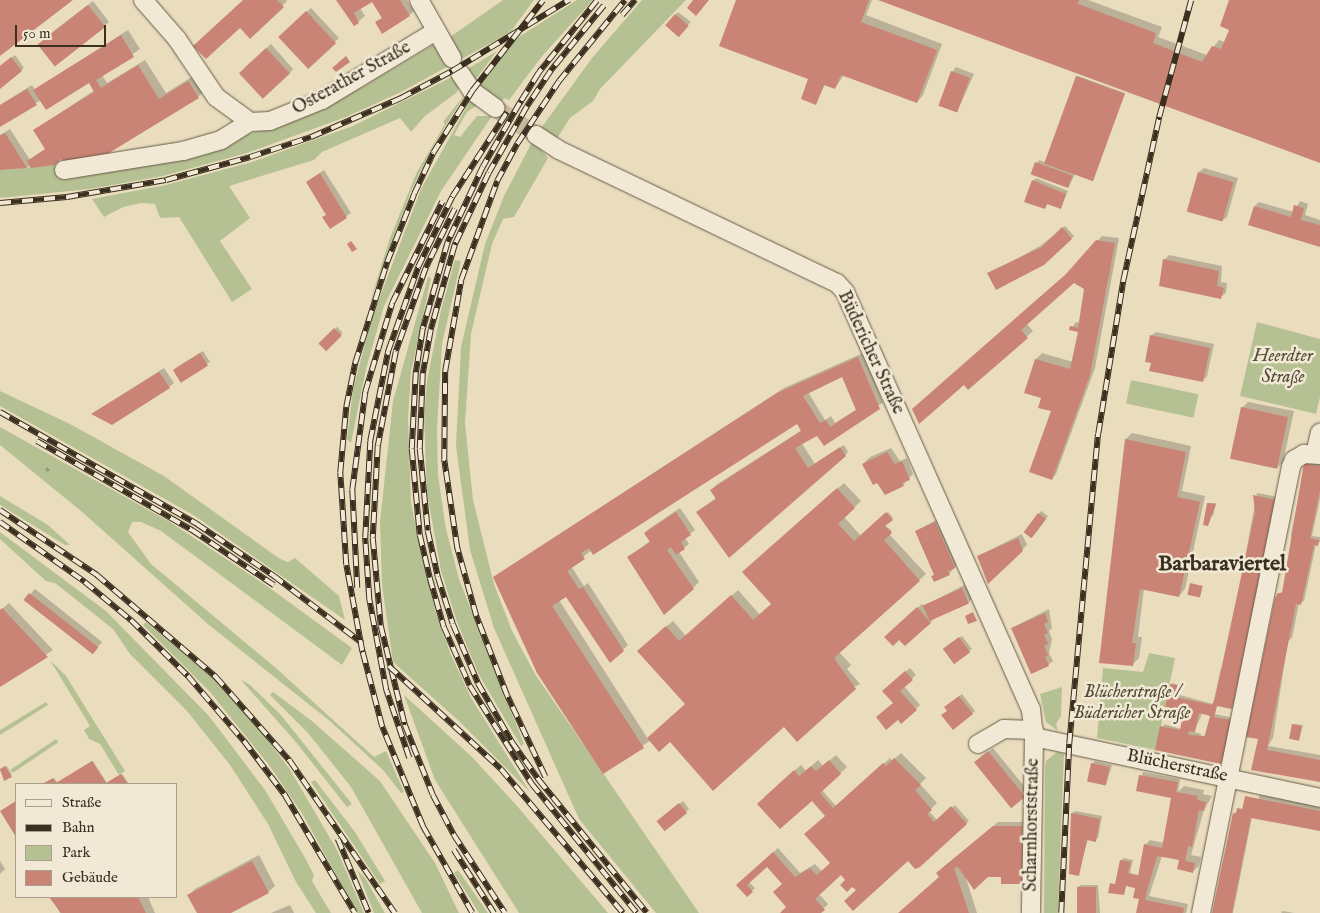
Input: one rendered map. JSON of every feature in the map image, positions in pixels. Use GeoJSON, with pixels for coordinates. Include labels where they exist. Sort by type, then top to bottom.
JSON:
{"type":"FeatureCollection","features":[{"type":"Feature","properties":{"kind":"street"},"geometry":{"type":"LineString","coordinates":[[64,170],[183,151],[221,140],[250,122],[216,97],[177,39],[143,0]]}},
{"type":"Feature","properties":{"kind":"street"},"geometry":{"type":"LineString","coordinates":[[419,0],[452,58]]}},
{"type":"Feature","properties":{"kind":"street","name":"Osterather Straße"},"geometry":{"type":"LineString","coordinates":[[250,122],[270,121],[322,100],[436,31]]}},
{"type":"Feature","properties":{"kind":"street"},"geometry":{"type":"LineString","coordinates":[[464,79],[495,108]]}},
{"type":"Feature","properties":{"kind":"street","name":"Büdericher Straße"},"geometry":{"type":"LineString","coordinates":[[536,135],[568,154],[842,288],[1028,702],[1034,734]]}},
{"type":"Feature","properties":{"kind":"street"},"geometry":{"type":"LineString","coordinates":[[1201,913],[1291,467],[1294,460],[1304,454],[1317,454],[1320,433]]}},
{"type":"Feature","properties":{"kind":"street"},"geometry":{"type":"LineString","coordinates":[[978,744],[1004,729],[1034,734]]}},
{"type":"Feature","properties":{"kind":"street","name":"Blücherstraße"},"geometry":{"type":"LineString","coordinates":[[1034,734],[1320,798]]}},
{"type":"Feature","properties":{"kind":"street","name":"Scharnhorststraße"},"geometry":{"type":"LineString","coordinates":[[1031,913],[1034,734]]}},
{"type":"Feature","properties":{"kind":"green space"},"geometry":{"type":"Polygon","coordinates":[[[503,0],[534,0],[511,31],[500,38],[401,92],[346,117],[247,153],[163,176],[90,189],[0,198],[0,170],[55,165],[59,174],[183,155],[287,122],[359,89],[433,45],[442,50],[450,37],[503,0]]]}},
{"type":"Feature","properties":{"kind":"green space"},"geometry":{"type":"Polygon","coordinates":[[[577,0],[593,0],[543,55],[509,100],[504,98],[499,106],[477,89],[514,40],[577,0]]]}},
{"type":"Feature","properties":{"kind":"green space"},"geometry":{"type":"Polygon","coordinates":[[[642,0],[686,0],[600,89],[593,101],[570,118],[558,137],[551,138],[539,131],[592,58],[642,0]]]}},
{"type":"Feature","properties":{"kind":"green space"},"geometry":{"type":"Polygon","coordinates":[[[497,51],[473,83],[464,71],[497,51]]]}},
{"type":"Feature","properties":{"kind":"green space"},"geometry":{"type":"Polygon","coordinates":[[[454,76],[461,85],[456,93],[425,116],[411,132],[400,118],[322,152],[314,160],[229,186],[250,218],[220,241],[252,289],[232,302],[179,217],[160,218],[155,204],[141,203],[123,207],[104,217],[92,199],[166,185],[252,162],[353,126],[454,76]]]}},
{"type":"Feature","properties":{"kind":"green space"},"geometry":{"type":"Polygon","coordinates":[[[466,93],[432,148],[411,191],[369,305],[390,238],[416,174],[445,124],[443,122],[466,93]]]}},
{"type":"Feature","properties":{"kind":"green space"},"geometry":{"type":"Polygon","coordinates":[[[471,99],[479,104],[467,112],[454,135],[460,137],[477,116],[492,116],[441,191],[384,306],[366,369],[351,443],[347,439],[353,390],[371,320],[421,189],[471,99]]]}},
{"type":"Feature","properties":{"kind":"green space"},"geometry":{"type":"Polygon","coordinates":[[[533,140],[548,158],[514,217],[503,219],[492,244],[471,334],[465,423],[473,500],[494,584],[512,631],[535,674],[699,913],[656,913],[579,819],[494,628],[470,550],[456,446],[461,347],[485,244],[504,196],[533,140]]]}},
{"type":"Feature","properties":{"kind":"green space"},"geometry":{"type":"Polygon","coordinates":[[[455,260],[461,261],[442,344],[437,429],[438,475],[446,529],[459,579],[524,744],[521,746],[479,675],[457,622],[441,571],[427,493],[424,417],[427,381],[441,310],[455,260]]]}},
{"type":"Feature","properties":{"kind":"green space"},"geometry":{"type":"Polygon","coordinates":[[[428,277],[431,278],[411,372],[408,418],[411,502],[419,544],[436,613],[451,655],[471,698],[530,792],[460,722],[393,662],[382,585],[380,522],[393,401],[428,277]]]}},
{"type":"Feature","properties":{"kind":"green space","name":"Heerdter Straße"},"geometry":{"type":"Polygon","coordinates":[[[1257,322],[1320,339],[1320,397],[1316,414],[1240,396],[1257,322]]]}},
{"type":"Feature","properties":{"kind":"green space"},"geometry":{"type":"Polygon","coordinates":[[[1131,380],[1198,394],[1194,418],[1126,403],[1131,380]]]}},
{"type":"Feature","properties":{"kind":"green space"},"geometry":{"type":"Polygon","coordinates":[[[0,391],[70,424],[164,476],[280,559],[288,562],[295,558],[339,596],[345,620],[195,516],[0,406],[0,391]]]}},
{"type":"Feature","properties":{"kind":"green space"},"geometry":{"type":"Polygon","coordinates":[[[0,427],[170,522],[267,586],[352,648],[342,665],[161,531],[141,522],[132,522],[128,532],[151,564],[277,669],[374,757],[386,751],[404,792],[401,793],[383,770],[331,722],[209,625],[81,511],[0,445],[0,427]]]}},
{"type":"Feature","properties":{"kind":"green space"},"geometry":{"type":"Polygon","coordinates":[[[0,496],[48,525],[70,545],[65,545],[0,505],[0,496]]]}},
{"type":"Feature","properties":{"kind":"green space"},"geometry":{"type":"Polygon","coordinates":[[[0,532],[106,611],[209,716],[265,790],[304,856],[314,875],[312,881],[331,913],[316,913],[296,882],[268,824],[230,765],[187,711],[130,654],[113,629],[55,583],[46,581],[0,539],[0,532]]]}},
{"type":"Feature","properties":{"kind":"green space"},"geometry":{"type":"Polygon","coordinates":[[[146,622],[213,678],[253,721],[289,768],[337,850],[364,913],[357,913],[303,815],[269,765],[210,692],[143,625],[146,622]]]}},
{"type":"Feature","properties":{"kind":"green space","name":"Blücherstraße / Büdericher Straße"},"geometry":{"type":"Polygon","coordinates":[[[1149,653],[1175,658],[1156,750],[1097,738],[1103,668],[1143,672],[1149,653]]]}},
{"type":"Feature","properties":{"kind":"green space"},"geometry":{"type":"Polygon","coordinates":[[[50,660],[66,676],[125,771],[119,775],[100,744],[89,739],[84,730],[90,726],[50,660]]]}},
{"type":"Feature","properties":{"kind":"green space"},"geometry":{"type":"Polygon","coordinates":[[[241,680],[249,684],[281,715],[352,804],[347,807],[295,741],[241,680]]]}},
{"type":"Feature","properties":{"kind":"green space"},"geometry":{"type":"Polygon","coordinates":[[[1062,687],[1061,716],[1056,724],[1058,731],[1046,722],[1040,694],[1062,687]]]}},
{"type":"Feature","properties":{"kind":"green space"},"geometry":{"type":"Polygon","coordinates":[[[273,692],[312,721],[380,781],[435,863],[459,913],[422,913],[351,787],[308,733],[270,695],[273,692]]]}},
{"type":"Feature","properties":{"kind":"green space"},"geometry":{"type":"Polygon","coordinates":[[[404,695],[472,757],[518,807],[608,913],[519,913],[435,780],[404,695]]]}},
{"type":"Feature","properties":{"kind":"green space"},"geometry":{"type":"Polygon","coordinates":[[[46,702],[48,705],[0,735],[0,730],[46,702]]]}},
{"type":"Feature","properties":{"kind":"green space"},"geometry":{"type":"Polygon","coordinates":[[[56,739],[58,742],[13,773],[10,770],[56,739]]]}},
{"type":"Feature","properties":{"kind":"green space"},"geometry":{"type":"Polygon","coordinates":[[[1057,752],[1064,754],[1058,913],[1044,913],[1045,768],[1046,761],[1057,752]]]}},
{"type":"Feature","properties":{"kind":"green space"},"geometry":{"type":"Polygon","coordinates":[[[315,780],[355,832],[385,881],[380,884],[311,782],[315,780]]]}},
{"type":"Feature","properties":{"kind":"green space"},"geometry":{"type":"Polygon","coordinates":[[[357,870],[365,878],[385,913],[374,913],[357,870]]]}},
{"type":"Feature","properties":{"kind":"green space"},"geometry":{"type":"Polygon","coordinates":[[[458,870],[488,913],[479,913],[454,873],[458,870]]]}},
{"type":"Feature","properties":{"kind":"building"},"geometry":{"type":"Polygon","coordinates":[[[0,0],[73,0],[0,56],[0,0]]]}},
{"type":"Feature","properties":{"kind":"building"},"geometry":{"type":"Polygon","coordinates":[[[243,0],[277,0],[284,7],[250,39],[240,28],[206,59],[193,46],[243,0]]]}},
{"type":"Feature","properties":{"kind":"building"},"geometry":{"type":"Polygon","coordinates":[[[336,0],[400,0],[410,16],[382,34],[375,22],[382,18],[372,2],[354,13],[359,23],[354,26],[336,0]]]}},
{"type":"Feature","properties":{"kind":"building"},"geometry":{"type":"Polygon","coordinates":[[[693,0],[709,0],[696,16],[687,8],[693,0]]]}},
{"type":"Feature","properties":{"kind":"building"},"geometry":{"type":"Polygon","coordinates":[[[736,0],[869,0],[861,22],[937,50],[917,103],[841,75],[835,89],[824,85],[816,105],[801,99],[808,79],[719,46],[736,0]]]}},
{"type":"Feature","properties":{"kind":"building"},"geometry":{"type":"Polygon","coordinates":[[[878,0],[1079,0],[1078,4],[1156,33],[1153,43],[1202,62],[1212,46],[1221,49],[1229,30],[1220,26],[1229,0],[1320,0],[1320,163],[878,0]]]}},
{"type":"Feature","properties":{"kind":"building"},"geometry":{"type":"Polygon","coordinates":[[[88,5],[105,27],[55,66],[38,44],[88,5]]]}},
{"type":"Feature","properties":{"kind":"building"},"geometry":{"type":"Polygon","coordinates":[[[306,11],[336,43],[308,69],[278,37],[306,11]]]}},
{"type":"Feature","properties":{"kind":"building"},"geometry":{"type":"Polygon","coordinates":[[[675,14],[689,26],[679,37],[665,25],[675,14]]]}},
{"type":"Feature","properties":{"kind":"building"},"geometry":{"type":"Polygon","coordinates":[[[121,35],[134,57],[96,80],[101,88],[138,65],[159,99],[188,81],[199,98],[104,156],[63,162],[61,159],[55,165],[31,168],[27,161],[45,149],[33,130],[94,92],[89,83],[46,110],[33,90],[121,35]]]}},
{"type":"Feature","properties":{"kind":"building"},"geometry":{"type":"Polygon","coordinates":[[[266,48],[290,74],[263,99],[239,73],[266,48]]]}},
{"type":"Feature","properties":{"kind":"building"},"geometry":{"type":"Polygon","coordinates":[[[346,56],[350,62],[336,72],[332,68],[346,56]]]}},
{"type":"Feature","properties":{"kind":"building"},"geometry":{"type":"Polygon","coordinates":[[[11,57],[22,71],[0,89],[0,66],[11,57]]]}},
{"type":"Feature","properties":{"kind":"building"},"geometry":{"type":"Polygon","coordinates":[[[951,71],[970,78],[957,113],[938,106],[951,71]]]}},
{"type":"Feature","properties":{"kind":"building"},"geometry":{"type":"Polygon","coordinates":[[[1076,76],[1125,94],[1093,181],[1044,163],[1076,76]]]}},
{"type":"Feature","properties":{"kind":"building"},"geometry":{"type":"Polygon","coordinates":[[[27,89],[37,105],[0,127],[0,105],[27,89]]]}},
{"type":"Feature","properties":{"kind":"building"},"geometry":{"type":"Polygon","coordinates":[[[5,133],[27,168],[0,170],[0,136],[5,133]]]}},
{"type":"Feature","properties":{"kind":"building"},"geometry":{"type":"Polygon","coordinates":[[[1035,162],[1073,176],[1068,188],[1031,174],[1035,162]]]}},
{"type":"Feature","properties":{"kind":"building"},"geometry":{"type":"Polygon","coordinates":[[[1198,172],[1234,182],[1222,222],[1187,211],[1198,172]]]}},
{"type":"Feature","properties":{"kind":"building"},"geometry":{"type":"Polygon","coordinates":[[[320,173],[347,218],[330,229],[322,217],[326,215],[306,182],[320,173]]]}},
{"type":"Feature","properties":{"kind":"building"},"geometry":{"type":"Polygon","coordinates":[[[1032,180],[1066,194],[1061,209],[1047,204],[1045,209],[1024,202],[1032,180]]]}},
{"type":"Feature","properties":{"kind":"building"},"geometry":{"type":"Polygon","coordinates":[[[1294,205],[1304,208],[1301,220],[1320,225],[1320,247],[1248,225],[1254,206],[1291,217],[1294,205]]]}},
{"type":"Feature","properties":{"kind":"building"},"geometry":{"type":"Polygon","coordinates":[[[1062,227],[1072,239],[1044,265],[996,290],[987,273],[1042,247],[1062,227]]]}},
{"type":"Feature","properties":{"kind":"building"},"geometry":{"type":"Polygon","coordinates":[[[1096,240],[1115,243],[1090,375],[1052,480],[1029,472],[1051,411],[1038,408],[1041,398],[1024,393],[1035,359],[1070,369],[1078,332],[1069,330],[1070,326],[1078,328],[1084,289],[1074,283],[1021,330],[1028,338],[968,390],[964,385],[919,424],[912,409],[1066,274],[1096,240]]]}},
{"type":"Feature","properties":{"kind":"building"},"geometry":{"type":"Polygon","coordinates":[[[351,241],[357,249],[352,252],[347,244],[351,241]]]}},
{"type":"Feature","properties":{"kind":"building"},"geometry":{"type":"Polygon","coordinates":[[[1163,259],[1219,271],[1217,286],[1224,288],[1221,299],[1159,286],[1163,259]]]}},
{"type":"Feature","properties":{"kind":"building"},"geometry":{"type":"Polygon","coordinates":[[[334,328],[342,336],[326,351],[318,344],[334,328]]]}},
{"type":"Feature","properties":{"kind":"building"},"geometry":{"type":"Polygon","coordinates":[[[1150,335],[1210,348],[1203,382],[1149,371],[1151,363],[1145,362],[1150,335]]]}},
{"type":"Feature","properties":{"kind":"building"},"geometry":{"type":"Polygon","coordinates":[[[200,353],[208,366],[181,383],[173,370],[200,353]]]}},
{"type":"Feature","properties":{"kind":"building"},"geometry":{"type":"Polygon","coordinates":[[[858,357],[880,409],[824,446],[817,436],[795,448],[808,468],[840,447],[846,456],[729,558],[696,512],[716,499],[710,490],[801,431],[797,424],[593,555],[589,548],[581,553],[585,559],[567,571],[579,589],[583,587],[624,651],[610,663],[566,597],[552,606],[644,748],[603,774],[537,673],[493,577],[777,393],[858,357]],[[842,377],[803,396],[820,423],[826,420],[830,427],[856,410],[842,377]]]}},
{"type":"Feature","properties":{"kind":"building"},"geometry":{"type":"Polygon","coordinates":[[[159,372],[170,388],[112,425],[91,414],[159,372]]]}},
{"type":"Feature","properties":{"kind":"building"},"geometry":{"type":"Polygon","coordinates":[[[1241,407],[1288,417],[1277,469],[1230,459],[1241,407]]]}},
{"type":"Feature","properties":{"kind":"building"},"geometry":{"type":"Polygon","coordinates":[[[1125,439],[1186,452],[1177,497],[1200,502],[1179,597],[1140,589],[1132,643],[1136,643],[1133,666],[1099,663],[1125,439]]]}},
{"type":"Feature","properties":{"kind":"building"},"geometry":{"type":"Polygon","coordinates":[[[887,452],[895,464],[902,461],[910,480],[902,483],[904,486],[885,495],[877,483],[873,485],[862,464],[887,452]]]}},
{"type":"Feature","properties":{"kind":"building"},"geometry":{"type":"Polygon","coordinates":[[[1304,463],[1320,466],[1320,491],[1310,538],[1319,540],[1318,546],[1314,545],[1301,605],[1296,604],[1267,750],[1320,760],[1320,782],[1251,770],[1258,739],[1246,737],[1275,598],[1278,593],[1282,593],[1304,463]]]}},
{"type":"Feature","properties":{"kind":"building"},"geometry":{"type":"Polygon","coordinates":[[[837,488],[855,508],[838,524],[854,541],[886,512],[893,520],[885,526],[892,533],[884,540],[920,581],[834,658],[856,689],[797,742],[784,727],[713,791],[670,742],[659,752],[647,738],[685,704],[637,651],[666,626],[679,641],[731,595],[753,620],[771,604],[742,572],[837,488]]]}},
{"type":"Feature","properties":{"kind":"building"},"geometry":{"type":"Polygon","coordinates":[[[1253,495],[1276,500],[1232,709],[1217,706],[1214,717],[1232,720],[1221,764],[1155,750],[1160,726],[1180,730],[1184,711],[1165,707],[1170,684],[1177,685],[1175,697],[1212,705],[1215,698],[1255,512],[1253,495]],[[1199,713],[1195,732],[1189,731],[1188,735],[1205,736],[1210,716],[1199,713]]]}},
{"type":"Feature","properties":{"kind":"building"},"geometry":{"type":"Polygon","coordinates":[[[1207,503],[1216,504],[1208,526],[1203,525],[1207,503]]]}},
{"type":"Feature","properties":{"kind":"building"},"geometry":{"type":"Polygon","coordinates":[[[676,512],[691,535],[681,542],[685,549],[676,555],[671,547],[667,550],[694,589],[664,615],[627,557],[650,542],[644,533],[676,512]]]}},
{"type":"Feature","properties":{"kind":"building"},"geometry":{"type":"Polygon","coordinates":[[[1038,513],[1046,519],[1032,538],[1024,532],[1038,513]]]}},
{"type":"Feature","properties":{"kind":"building"},"geometry":{"type":"Polygon","coordinates":[[[935,522],[955,568],[948,571],[950,575],[934,582],[931,576],[934,575],[915,531],[935,522]]]}},
{"type":"Feature","properties":{"kind":"building"},"geometry":{"type":"Polygon","coordinates":[[[1018,538],[1023,551],[988,584],[977,556],[1018,538]]]}},
{"type":"Feature","properties":{"kind":"building"},"geometry":{"type":"Polygon","coordinates":[[[1190,583],[1203,586],[1200,598],[1187,595],[1190,583]]]}},
{"type":"Feature","properties":{"kind":"building"},"geometry":{"type":"Polygon","coordinates":[[[962,588],[969,604],[930,621],[923,605],[962,588]]]}},
{"type":"Feature","properties":{"kind":"building"},"geometry":{"type":"Polygon","coordinates":[[[29,593],[98,647],[93,654],[23,600],[29,593]]]}},
{"type":"Feature","properties":{"kind":"building"},"geometry":{"type":"Polygon","coordinates":[[[917,607],[931,623],[905,646],[899,640],[893,646],[884,637],[917,607]]]}},
{"type":"Feature","properties":{"kind":"building"},"geometry":{"type":"Polygon","coordinates":[[[2,608],[48,657],[0,687],[0,610],[2,608]]]}},
{"type":"Feature","properties":{"kind":"building"},"geometry":{"type":"Polygon","coordinates":[[[973,612],[977,621],[968,624],[965,616],[973,612]]]}},
{"type":"Feature","properties":{"kind":"building"},"geometry":{"type":"Polygon","coordinates":[[[1045,613],[1048,622],[1044,624],[1048,633],[1044,635],[1048,644],[1044,646],[1048,655],[1045,657],[1049,666],[1031,674],[1011,628],[1045,613]]]}},
{"type":"Feature","properties":{"kind":"building"},"geometry":{"type":"Polygon","coordinates":[[[959,637],[970,652],[954,664],[943,649],[959,637]]]}},
{"type":"Feature","properties":{"kind":"building"},"geometry":{"type":"Polygon","coordinates":[[[905,671],[913,680],[900,691],[917,710],[901,724],[898,720],[886,730],[876,717],[893,703],[882,691],[905,671]]]}},
{"type":"Feature","properties":{"kind":"building"},"geometry":{"type":"Polygon","coordinates":[[[959,696],[973,714],[953,730],[941,715],[947,711],[944,707],[959,696]]]}},
{"type":"Feature","properties":{"kind":"building"},"geometry":{"type":"Polygon","coordinates":[[[1292,724],[1302,726],[1299,741],[1289,739],[1292,724]]]}},
{"type":"Feature","properties":{"kind":"building"},"geometry":{"type":"Polygon","coordinates":[[[988,751],[1025,797],[1011,808],[974,762],[988,751]]]}},
{"type":"Feature","properties":{"kind":"building"},"geometry":{"type":"Polygon","coordinates":[[[894,758],[921,785],[915,790],[932,810],[927,814],[934,822],[951,806],[967,824],[920,867],[915,869],[908,861],[853,911],[844,901],[856,890],[852,887],[847,892],[840,885],[845,880],[841,875],[815,899],[825,910],[821,913],[780,913],[786,907],[773,892],[782,884],[767,867],[747,885],[753,892],[747,897],[736,885],[773,852],[795,877],[810,868],[817,875],[830,863],[804,834],[825,816],[812,801],[780,829],[757,804],[794,770],[799,776],[811,766],[816,771],[829,760],[841,774],[820,793],[833,808],[883,763],[886,766],[894,758]]]}},
{"type":"Feature","properties":{"kind":"building"},"geometry":{"type":"Polygon","coordinates":[[[92,761],[106,783],[56,783],[92,761]]]}},
{"type":"Feature","properties":{"kind":"building"},"geometry":{"type":"Polygon","coordinates":[[[1091,763],[1110,767],[1106,786],[1087,782],[1091,763]]]}},
{"type":"Feature","properties":{"kind":"building"},"geometry":{"type":"Polygon","coordinates":[[[5,766],[12,777],[4,781],[0,769],[5,766]]]}},
{"type":"Feature","properties":{"kind":"building"},"geometry":{"type":"Polygon","coordinates":[[[121,774],[127,783],[106,783],[121,774]]]}},
{"type":"Feature","properties":{"kind":"building"},"geometry":{"type":"Polygon","coordinates":[[[1139,775],[1178,782],[1176,792],[1198,796],[1197,800],[1206,802],[1204,811],[1199,810],[1192,847],[1188,846],[1185,861],[1195,863],[1193,873],[1177,869],[1179,860],[1157,856],[1145,900],[1184,908],[1183,913],[1136,913],[1139,899],[1133,898],[1135,888],[1126,886],[1124,895],[1108,893],[1110,883],[1115,884],[1120,860],[1131,862],[1128,873],[1138,876],[1144,844],[1162,848],[1171,798],[1136,791],[1139,775]]]}},
{"type":"Feature","properties":{"kind":"building"},"geometry":{"type":"Polygon","coordinates":[[[53,778],[56,783],[44,783],[53,778]]]}},
{"type":"Feature","properties":{"kind":"building"},"geometry":{"type":"Polygon","coordinates":[[[1245,796],[1320,811],[1320,831],[1251,818],[1232,913],[1212,913],[1233,813],[1236,814],[1237,808],[1242,810],[1245,796]]]}},
{"type":"Feature","properties":{"kind":"building"},"geometry":{"type":"Polygon","coordinates":[[[15,802],[15,835],[0,811],[15,802]]]}},
{"type":"Feature","properties":{"kind":"building"},"geometry":{"type":"Polygon","coordinates":[[[679,803],[687,813],[665,831],[656,821],[679,803]]]}},
{"type":"Feature","properties":{"kind":"building"},"geometry":{"type":"Polygon","coordinates":[[[1071,813],[1100,819],[1096,842],[1087,840],[1079,876],[1069,874],[1071,813]]]}},
{"type":"Feature","properties":{"kind":"building"},"geometry":{"type":"Polygon","coordinates":[[[993,826],[1022,826],[1023,884],[1001,884],[1001,877],[988,877],[974,890],[958,867],[954,868],[969,913],[898,913],[939,877],[936,873],[993,826]]]}},
{"type":"Feature","properties":{"kind":"building"},"geometry":{"type":"Polygon","coordinates":[[[252,861],[269,893],[231,913],[197,913],[187,895],[252,861]]]}},
{"type":"Feature","properties":{"kind":"building"},"geometry":{"type":"Polygon","coordinates":[[[1077,887],[1096,887],[1096,913],[1077,913],[1077,887]]]}},
{"type":"Feature","properties":{"kind":"building"},"geometry":{"type":"Polygon","coordinates":[[[50,898],[138,898],[146,913],[61,913],[50,898]]]}},
{"type":"Feature","properties":{"kind":"tunnel"},"geometry":{"type":"LineString","coordinates":[[495,108],[536,135]]}},
{"type":"Feature","properties":{"kind":"railway"},"geometry":{"type":"LineString","coordinates":[[472,913],[423,827],[382,727],[362,651],[346,565],[340,473],[346,407],[355,363],[387,262],[414,194],[433,153],[472,91],[543,0]]}},
{"type":"Feature","properties":{"kind":"railway"},"geometry":{"type":"LineString","coordinates":[[0,203],[67,197],[166,180],[250,157],[311,137],[401,98],[452,71],[569,0]]}},
{"type":"Feature","properties":{"kind":"railway"},"geometry":{"type":"LineString","coordinates":[[545,777],[507,696],[476,616],[457,548],[444,460],[445,371],[461,280],[497,181],[517,144],[559,81],[625,0]]}},
{"type":"Feature","properties":{"kind":"railway"},"geometry":{"type":"LineString","coordinates":[[622,15],[635,0]]}},
{"type":"Feature","properties":{"kind":"railway"},"geometry":{"type":"LineString","coordinates":[[1061,913],[1069,744],[1098,434],[1123,281],[1159,117],[1191,0]]}},
{"type":"Feature","properties":{"kind":"railway"},"geometry":{"type":"LineString","coordinates":[[597,1],[539,73],[520,103],[483,167],[448,242],[423,329],[416,373],[412,449],[420,535],[430,578],[444,627],[470,686],[532,784],[637,913]]}},
{"type":"Feature","properties":{"kind":"railway"},"geometry":{"type":"LineString","coordinates":[[604,6],[551,71],[527,107],[489,173],[455,245],[431,330],[423,374],[420,449],[428,531],[438,577],[453,624],[478,683],[512,742],[539,780],[647,913]]}},
{"type":"Feature","properties":{"kind":"railway"},"geometry":{"type":"LineString","coordinates":[[409,758],[386,690],[369,599],[365,538],[370,441],[388,351],[418,267],[452,197],[507,112]]}},
{"type":"Feature","properties":{"kind":"railway"},"geometry":{"type":"LineString","coordinates":[[357,588],[352,490],[365,392],[392,303],[442,202]]}},
{"type":"Feature","properties":{"kind":"railway"},"geometry":{"type":"LineString","coordinates":[[455,209],[426,268],[396,352],[378,446],[373,538],[381,626],[405,725],[433,795],[454,835],[505,913]]}},
{"type":"Feature","properties":{"kind":"railway"},"geometry":{"type":"LineString","coordinates":[[0,412],[197,524],[274,576],[362,643]]}},
{"type":"Feature","properties":{"kind":"railway"},"geometry":{"type":"LineString","coordinates":[[37,441],[192,530],[274,585]]}},
{"type":"Feature","properties":{"kind":"railway"},"geometry":{"type":"LineString","coordinates":[[0,510],[97,575],[216,677],[290,761],[395,913]]}},
{"type":"Feature","properties":{"kind":"railway"},"geometry":{"type":"LineString","coordinates":[[0,522],[85,582],[131,620],[188,676],[244,741],[285,795],[355,913]]}},
{"type":"Feature","properties":{"kind":"railway"},"geometry":{"type":"LineString","coordinates":[[389,666],[501,769],[623,913]]}},
{"type":"Feature","properties":{"kind":"railway"},"geometry":{"type":"LineString","coordinates":[[338,839],[369,913]]}},
{"type":"Feature","properties":{"kind":"railway"},"geometry":{"type":"LineString","coordinates":[[454,850],[494,913]]}},
{"type":"Feature","properties":{"kind":"district","name":"Barbaraviertel"},"geometry":{"type":"Point","coordinates":[1222,565]}}]}
